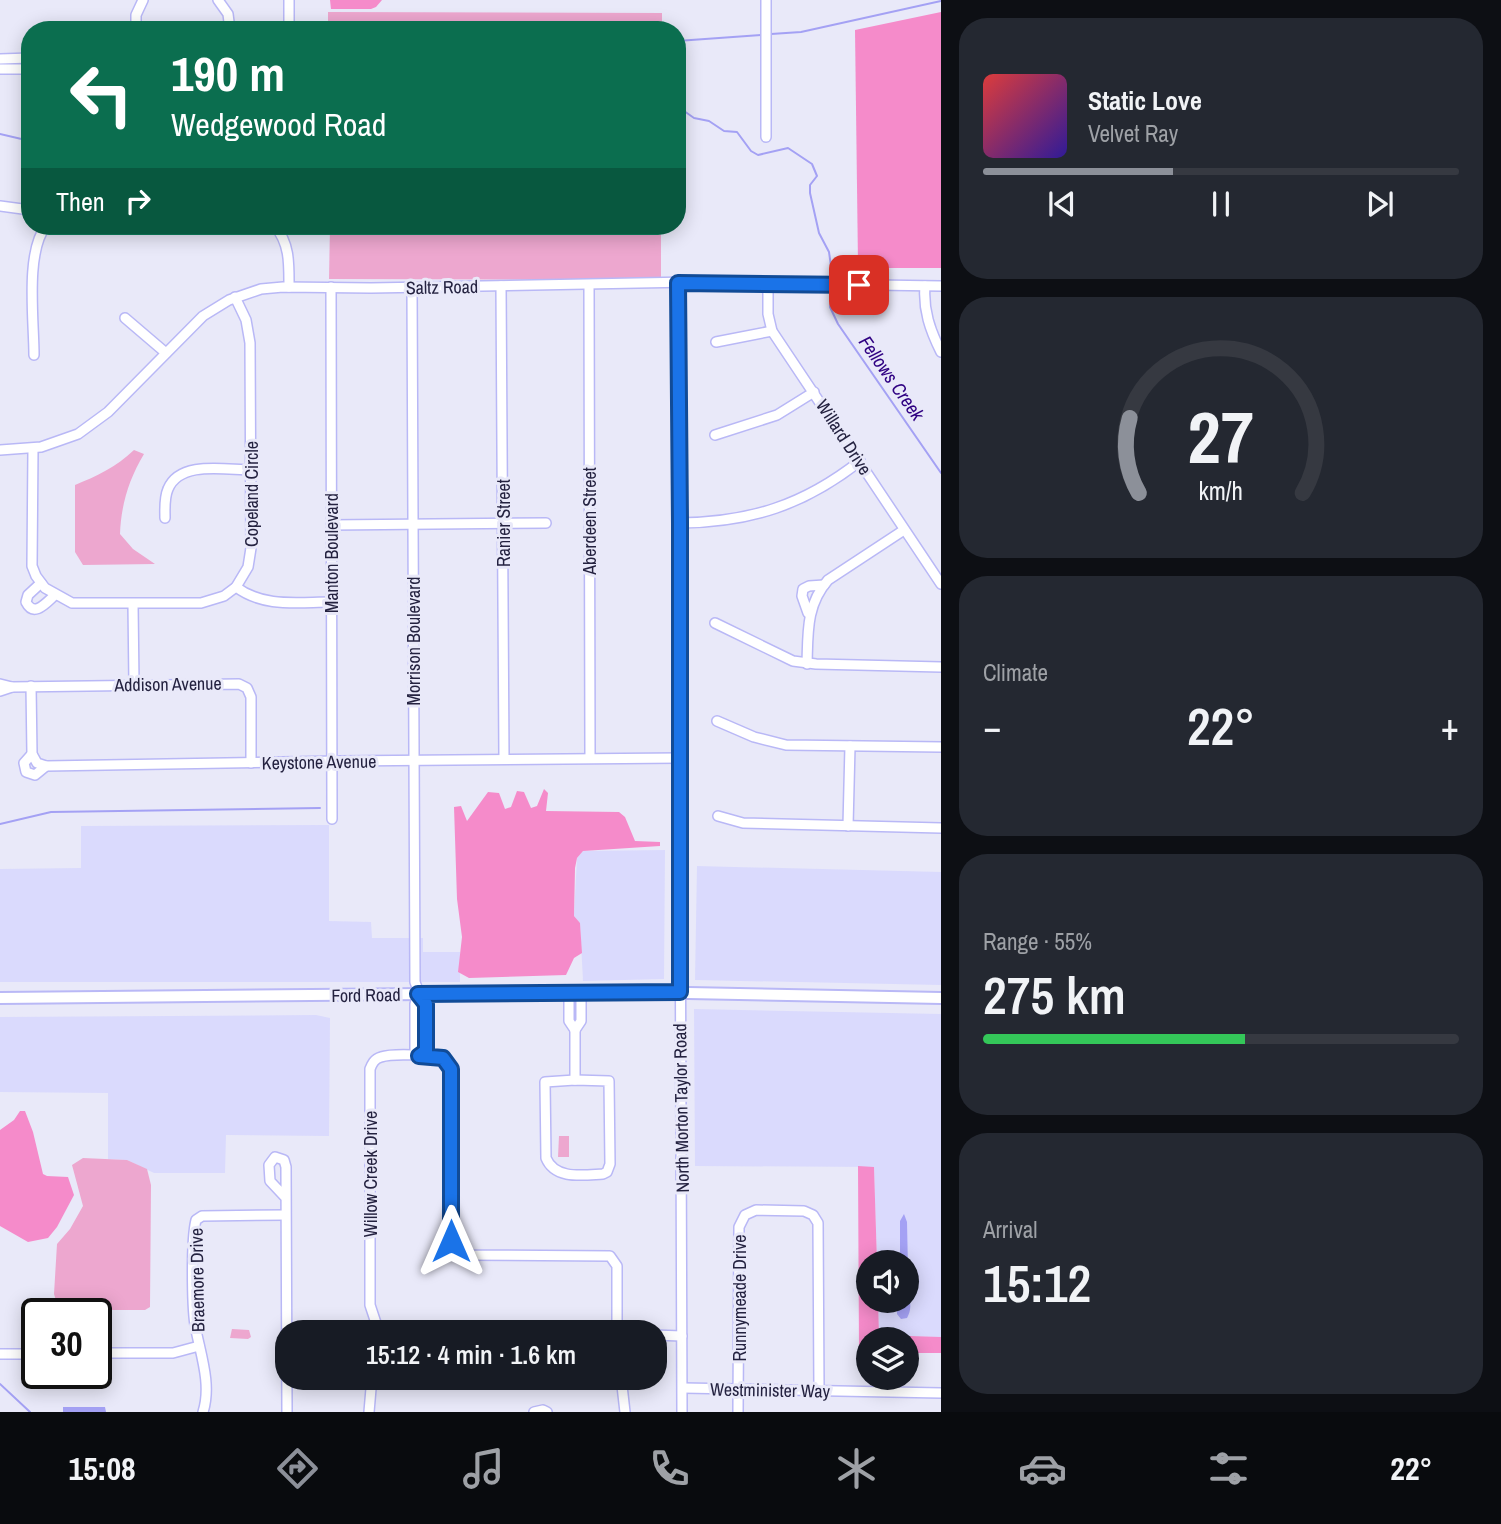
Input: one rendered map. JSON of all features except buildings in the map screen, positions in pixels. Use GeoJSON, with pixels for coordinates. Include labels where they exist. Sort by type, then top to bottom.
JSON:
{"type":"FeatureCollection","features":[{"type":"Feature","properties":{"kind":"main road","name":"Ford Road"},"geometry":{"type":"LineString","coordinates":[[0,998],[680,992],[941,998]]}},
{"type":"Feature","properties":{"kind":"street"},"geometry":{"type":"LineString","coordinates":[[136,21],[143,0]]}},
{"type":"Feature","properties":{"kind":"street"},"geometry":{"type":"LineString","coordinates":[[218,0],[228,14],[229,21]]}},
{"type":"Feature","properties":{"kind":"street"},"geometry":{"type":"LineString","coordinates":[[289,0],[289,21]]}},
{"type":"Feature","properties":{"kind":"street"},"geometry":{"type":"LineString","coordinates":[[766,0],[766,137]]}},
{"type":"Feature","properties":{"kind":"street"},"geometry":{"type":"LineString","coordinates":[[0,58],[21,58]]}},
{"type":"Feature","properties":{"kind":"street"},"geometry":{"type":"LineString","coordinates":[[0,69],[21,69]]}},
{"type":"Feature","properties":{"kind":"street"},"geometry":{"type":"LineString","coordinates":[[0,206],[21,209]]}},
{"type":"Feature","properties":{"kind":"street"},"geometry":{"type":"LineString","coordinates":[[34,355],[34,252],[39,235]]}},
{"type":"Feature","properties":{"kind":"street"},"geometry":{"type":"LineString","coordinates":[[282,235],[289,257],[289,287]]}},
{"type":"Feature","properties":{"kind":"street","name":"Saltz Road"},"geometry":{"type":"LineString","coordinates":[[0,450],[33,449],[64,440],[92,426],[203,316],[234,297],[261,289],[678,283],[941,286]]}},
{"type":"Feature","properties":{"kind":"street","name":"North Morton Taylor Road"},"geometry":{"type":"LineString","coordinates":[[678,283],[682,1412]]}},
{"type":"Feature","properties":{"kind":"street","name":"Willard Drive"},"geometry":{"type":"LineString","coordinates":[[768,284],[768,314],[772,331],[941,584]]}},
{"type":"Feature","properties":{"kind":"street","name":"Aberdeen Street"},"geometry":{"type":"LineString","coordinates":[[589,285],[590,758]]}},
{"type":"Feature","properties":{"kind":"street","name":"Ranier Street"},"geometry":{"type":"LineString","coordinates":[[501,286],[504,759]]}},
{"type":"Feature","properties":{"kind":"street"},"geometry":{"type":"LineString","coordinates":[[925,286],[928,321],[941,352]]}},
{"type":"Feature","properties":{"kind":"street","name":"Manton Boulevard"},"geometry":{"type":"LineString","coordinates":[[331,287],[332,819]]}},
{"type":"Feature","properties":{"kind":"street","name":"Morrison Boulevard"},"geometry":{"type":"LineString","coordinates":[[412,287],[415,982],[418,994]]}},
{"type":"Feature","properties":{"kind":"street","name":"Copeland Circle"},"geometry":{"type":"LineString","coordinates":[[234,297],[246,320],[250,343],[251,470],[250,556],[245,574],[236,587]]}},
{"type":"Feature","properties":{"kind":"street"},"geometry":{"type":"LineString","coordinates":[[125,318],[166,353]]}},
{"type":"Feature","properties":{"kind":"street"},"geometry":{"type":"LineString","coordinates":[[716,342],[772,331]]}},
{"type":"Feature","properties":{"kind":"street"},"geometry":{"type":"LineString","coordinates":[[715,435],[776,415],[814,392]]}},
{"type":"Feature","properties":{"kind":"street"},"geometry":{"type":"LineString","coordinates":[[33,449],[33,566],[41,583],[55,595],[72,603],[207,602],[224,596],[236,587],[267,601],[331,602]]}},
{"type":"Feature","properties":{"kind":"street"},"geometry":{"type":"LineString","coordinates":[[680,523],[730,520],[772,510],[819,489],[860,461]]}},
{"type":"Feature","properties":{"kind":"street"},"geometry":{"type":"LineString","coordinates":[[165,518],[167,490],[182,473],[197,470],[251,470]]}},
{"type":"Feature","properties":{"kind":"street"},"geometry":{"type":"LineString","coordinates":[[331,525],[545,523]]}},
{"type":"Feature","properties":{"kind":"street"},"geometry":{"type":"LineString","coordinates":[[807,664],[809,616],[815,597],[824,585],[904,530]]}},
{"type":"Feature","properties":{"kind":"street"},"geometry":{"type":"LineString","coordinates":[[41,583],[28,595],[26,602],[29,608],[40,609],[55,595]]}},
{"type":"Feature","properties":{"kind":"street"},"geometry":{"type":"LineString","coordinates":[[809,616],[802,592],[806,586],[824,585]]}},
{"type":"Feature","properties":{"kind":"street"},"geometry":{"type":"LineString","coordinates":[[133,604],[134,684]]}},
{"type":"Feature","properties":{"kind":"street"},"geometry":{"type":"LineString","coordinates":[[715,623],[782,657],[807,664],[941,667]]}},
{"type":"Feature","properties":{"kind":"street","name":"Addison Avenue"},"geometry":{"type":"LineString","coordinates":[[0,691],[31,686],[236,683],[247,688],[251,697],[251,763]]}},
{"type":"Feature","properties":{"kind":"street","name":"Addison Avenue"},"geometry":{"type":"LineString","coordinates":[[0,684],[12,687]]}},
{"type":"Feature","properties":{"kind":"street"},"geometry":{"type":"LineString","coordinates":[[31,686],[32,754],[37,763],[46,766]]}},
{"type":"Feature","properties":{"kind":"street"},"geometry":{"type":"LineString","coordinates":[[717,721],[775,743],[941,747]]}},
{"type":"Feature","properties":{"kind":"street"},"geometry":{"type":"LineString","coordinates":[[848,826],[849,746]]}},
{"type":"Feature","properties":{"kind":"street","name":"Keystone Avenue"},"geometry":{"type":"LineString","coordinates":[[32,754],[24,763],[26,772],[34,775],[46,766],[680,758]]}},
{"type":"Feature","properties":{"kind":"street"},"geometry":{"type":"LineString","coordinates":[[718,816],[743,824],[941,828]]}},
{"type":"Feature","properties":{"kind":"street"},"geometry":{"type":"LineString","coordinates":[[569,993],[569,1021],[576,1030]]}},
{"type":"Feature","properties":{"kind":"street"},"geometry":{"type":"LineString","coordinates":[[575,1080],[576,1030],[581,1021],[581,993]]}},
{"type":"Feature","properties":{"kind":"street"},"geometry":{"type":"LineString","coordinates":[[418,994],[415,1004],[415,1051],[419,1056],[443,1058],[451,1069],[451,1241],[454,1249],[466,1255],[610,1256],[617,1266],[617,1320]]}},
{"type":"Feature","properties":{"kind":"street","name":"Willow Creek Drive"},"geometry":{"type":"LineString","coordinates":[[375,1320],[370,1305],[370,1069],[374,1061],[381,1057],[419,1056]]}},
{"type":"Feature","properties":{"kind":"street"},"geometry":{"type":"LineString","coordinates":[[575,1080],[609,1081],[610,1164],[607,1172],[603,1174],[562,1174],[552,1167],[546,1158],[545,1082],[575,1080]]}},
{"type":"Feature","properties":{"kind":"street"},"geometry":{"type":"LineString","coordinates":[[285,1197],[286,1412]]}},
{"type":"Feature","properties":{"kind":"street","name":"Runnymeade Drive"},"geometry":{"type":"LineString","coordinates":[[738,1412],[739,1227],[747,1213],[756,1210],[804,1211],[813,1216],[820,1230],[819,1391]]}},
{"type":"Feature","properties":{"kind":"street","name":"Braemore Drive"},"geometry":{"type":"LineString","coordinates":[[199,1346],[194,1315],[196,1220],[202,1216],[285,1215]]}},
{"type":"Feature","properties":{"kind":"street"},"geometry":{"type":"LineString","coordinates":[[667,1335],[682,1336]]}},
{"type":"Feature","properties":{"kind":"street"},"geometry":{"type":"LineString","coordinates":[[112,1353],[173,1353],[199,1346],[205,1373],[203,1412]]}},
{"type":"Feature","properties":{"kind":"street"},"geometry":{"type":"LineString","coordinates":[[0,1354],[21,1354]]}},
{"type":"Feature","properties":{"kind":"street","name":"Westminister Way"},"geometry":{"type":"LineString","coordinates":[[682,1388],[941,1392]]}},
{"type":"Feature","properties":{"kind":"street"},"geometry":{"type":"LineString","coordinates":[[369,1412],[371,1390]]}},
{"type":"Feature","properties":{"kind":"street"},"geometry":{"type":"LineString","coordinates":[[622,1390],[625,1412]]}},
{"type":"Feature","properties":{"kind":"street"},"geometry":{"type":"LineString","coordinates":[[534,1412],[547,1412]]}},
{"type":"Feature","properties":{"kind":"shaded area"},"geometry":{"type":"Polygon","coordinates":[[[330,0],[382,0],[371,9],[331,9],[330,0]]]}},
{"type":"Feature","properties":{"kind":"shaded area"},"geometry":{"type":"Polygon","coordinates":[[[328,12],[662,13],[662,21],[328,21],[328,12]]]}},
{"type":"Feature","properties":{"kind":"shaded area"},"geometry":{"type":"Polygon","coordinates":[[[941,12],[941,268],[864,268],[858,264],[855,30],[941,12]]]}},
{"type":"Feature","properties":{"kind":"shaded area"},"geometry":{"type":"Polygon","coordinates":[[[330,235],[661,235],[661,280],[329,279],[330,235]]]}},
{"type":"Feature","properties":{"kind":"shaded area"},"geometry":{"type":"Polygon","coordinates":[[[134,450],[144,454],[127,492],[120,534],[133,549],[155,564],[83,565],[75,552],[75,485],[106,470],[134,450]]]}},
{"type":"Feature","properties":{"kind":"shaded area"},"geometry":{"type":"Polygon","coordinates":[[[544,789],[548,793],[546,811],[619,812],[625,817],[635,841],[660,842],[660,846],[583,851],[577,858],[574,916],[580,923],[582,953],[574,958],[566,975],[469,978],[458,972],[462,937],[457,899],[454,807],[461,806],[467,821],[488,792],[499,793],[505,809],[511,807],[517,791],[524,792],[531,808],[537,806],[544,789]]]}},
{"type":"Feature","properties":{"kind":"shaded area"},"geometry":{"type":"Polygon","coordinates":[[[329,825],[329,921],[371,922],[372,938],[423,938],[423,952],[460,952],[460,982],[0,982],[0,869],[81,868],[81,826],[329,825]]]}},
{"type":"Feature","properties":{"kind":"shaded area"},"geometry":{"type":"Polygon","coordinates":[[[665,850],[664,979],[583,981],[580,923],[574,916],[577,858],[583,851],[665,850]]]}},
{"type":"Feature","properties":{"kind":"shaded area"},"geometry":{"type":"Polygon","coordinates":[[[697,866],[941,872],[941,985],[695,980],[697,866]]]}},
{"type":"Feature","properties":{"kind":"shaded area"},"geometry":{"type":"Polygon","coordinates":[[[694,1009],[941,1014],[941,1337],[919,1337],[919,1327],[879,1327],[878,1313],[919,1313],[919,1250],[877,1250],[874,1167],[695,1166],[694,1009]]]}},
{"type":"Feature","properties":{"kind":"shaded area"},"geometry":{"type":"Polygon","coordinates":[[[316,1015],[330,1018],[329,1136],[226,1135],[225,1173],[154,1173],[127,1160],[108,1159],[108,1093],[0,1092],[0,1017],[316,1015]]]}},
{"type":"Feature","properties":{"kind":"shaded area"},"geometry":{"type":"Polygon","coordinates":[[[20,1111],[25,1111],[33,1132],[43,1174],[68,1177],[74,1195],[48,1238],[28,1242],[0,1226],[0,1130],[14,1120],[20,1111]]]}},
{"type":"Feature","properties":{"kind":"shaded area"},"geometry":{"type":"Polygon","coordinates":[[[559,1136],[569,1136],[569,1157],[558,1157],[559,1136]]]}},
{"type":"Feature","properties":{"kind":"shaded area"},"geometry":{"type":"Polygon","coordinates":[[[83,1158],[127,1160],[147,1169],[151,1185],[150,1307],[145,1310],[112,1310],[112,1298],[55,1298],[57,1244],[70,1229],[83,1206],[72,1165],[83,1158]]]}},
{"type":"Feature","properties":{"kind":"shaded area"},"geometry":{"type":"Polygon","coordinates":[[[858,1166],[874,1167],[877,1250],[858,1250],[858,1166]]]}},
{"type":"Feature","properties":{"kind":"shaded area"},"geometry":{"type":"Polygon","coordinates":[[[904,1214],[907,1222],[908,1250],[900,1250],[900,1221],[904,1214]]]}},
{"type":"Feature","properties":{"kind":"shaded area"},"geometry":{"type":"Polygon","coordinates":[[[859,1313],[878,1313],[879,1327],[859,1327],[859,1313]]]}},
{"type":"Feature","properties":{"kind":"shaded area"},"geometry":{"type":"Polygon","coordinates":[[[909,1313],[907,1318],[901,1319],[897,1314],[909,1313]]]}},
{"type":"Feature","properties":{"kind":"shaded area"},"geometry":{"type":"Polygon","coordinates":[[[232,1329],[249,1330],[251,1337],[230,1338],[232,1329]]]}},
{"type":"Feature","properties":{"kind":"shaded area"},"geometry":{"type":"Polygon","coordinates":[[[919,1336],[941,1337],[941,1353],[919,1353],[919,1336]]]}},
{"type":"Feature","properties":{"kind":"shaded area"},"geometry":{"type":"Polygon","coordinates":[[[63,1407],[105,1407],[106,1412],[63,1412],[63,1407]]]}},
{"type":"Feature","properties":{"kind":"waterway"},"geometry":{"type":"LineString","coordinates":[[771,34],[801,32],[941,1]]}},
{"type":"Feature","properties":{"kind":"waterway"},"geometry":{"type":"LineString","coordinates":[[686,40],[761,35]]}},
{"type":"Feature","properties":{"kind":"waterway","name":"Fellows Creek"},"geometry":{"type":"LineString","coordinates":[[686,112],[694,118],[709,121],[724,131],[737,132],[751,151],[758,155],[788,148],[812,164],[817,176],[810,185],[810,193],[819,233],[829,252],[832,273]]}},
{"type":"Feature","properties":{"kind":"waterway","name":"Fellows Creek"},"geometry":{"type":"LineString","coordinates":[[0,134],[21,139]]}},
{"type":"Feature","properties":{"kind":"waterway","name":"Fellows Creek"},"geometry":{"type":"LineString","coordinates":[[832,296],[830,307],[838,324],[941,473]]}},
{"type":"Feature","properties":{"kind":"waterway"},"geometry":{"type":"LineString","coordinates":[[0,824],[51,812],[320,808]]}},
{"type":"Feature","properties":{"kind":"waterway"},"geometry":{"type":"LineString","coordinates":[[0,1384],[30,1412]]}},
{"type":"Feature","properties":{"kind":"route"},"geometry":{"type":"LineString","coordinates":[[451,1241],[451,1069],[443,1058],[419,1056],[426,1051],[426,1004],[418,994],[680,992],[678,283],[859,285]]}}]}
